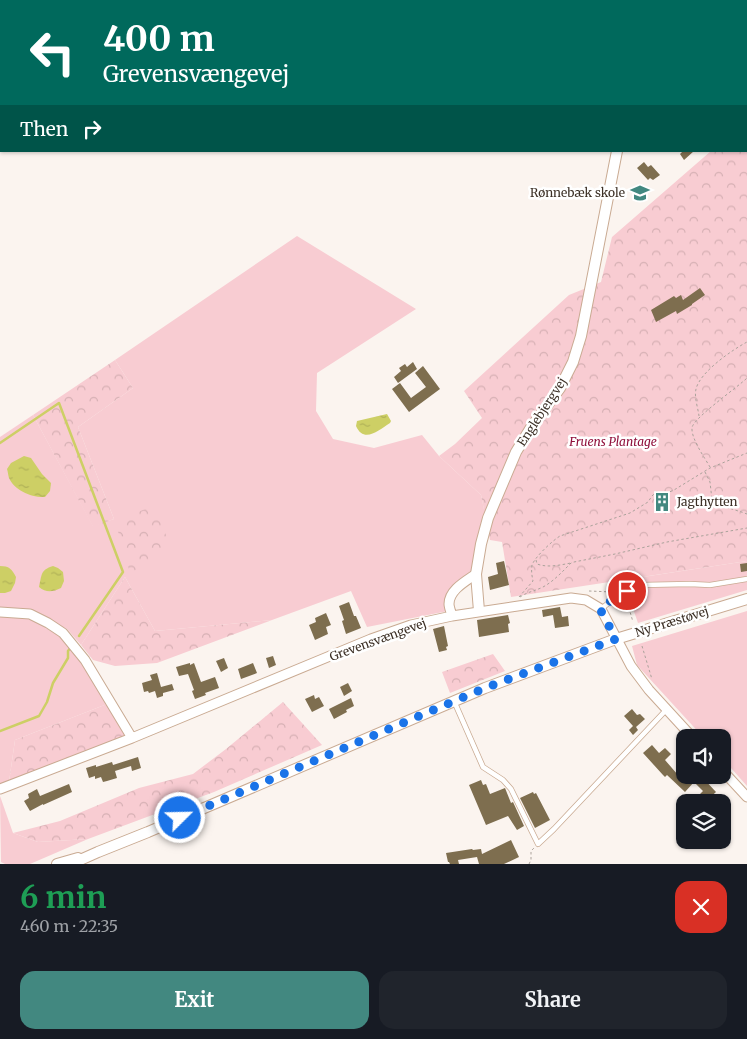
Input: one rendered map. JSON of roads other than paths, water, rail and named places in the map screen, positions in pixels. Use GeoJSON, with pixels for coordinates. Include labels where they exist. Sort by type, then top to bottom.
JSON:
{"type":"FeatureCollection","features":[{"type":"Feature","properties":{"kind":"street","name":"Englebjergvej"},"geometry":{"type":"LineString","coordinates":[[479,611],[476,574],[480,544],[488,518],[516,452],[560,388],[581,336],[617,152]]}},
{"type":"Feature","properties":{"kind":"street"},"geometry":{"type":"LineString","coordinates":[[452,616],[449,603],[452,594],[476,574]]}},
{"type":"Feature","properties":{"kind":"street","name":"Grevensvængevej"},"geometry":{"type":"LineString","coordinates":[[0,789],[132,738],[371,639],[411,625],[479,611],[571,598],[586,600],[600,609]]}},
{"type":"Feature","properties":{"kind":"street","name":"Ny Præstøvej"},"geometry":{"type":"LineString","coordinates":[[72,864],[485,688],[616,639],[747,599]]}},
{"type":"Feature","properties":{"kind":"street"},"geometry":{"type":"LineString","coordinates":[[600,609],[631,666],[649,690],[685,729]]}},
{"type":"Feature","properties":{"kind":"street"},"geometry":{"type":"LineString","coordinates":[[0,612],[30,614],[62,633],[85,660],[132,738]]}},
{"type":"Feature","properties":{"kind":"street"},"geometry":{"type":"LineString","coordinates":[[731,780],[747,797]]}},
{"type":"Feature","properties":{"kind":"street","name":"Ny Præstøvej"},"geometry":{"type":"LineString","coordinates":[[57,864],[98,852]]}},
{"type":"Feature","properties":{"kind":"lane"},"geometry":{"type":"LineString","coordinates":[[600,609],[621,593],[642,586],[710,585],[747,579]]}},
{"type":"Feature","properties":{"kind":"lane"},"geometry":{"type":"LineString","coordinates":[[454,701],[483,767],[503,780],[511,789],[538,844],[667,710]]}},
{"type":"Feature","properties":{"kind":"water"},"geometry":{"type":"Polygon","coordinates":[[[387,414],[391,421],[390,423],[372,434],[363,434],[356,426],[357,421],[387,414]]]}},
{"type":"Feature","properties":{"kind":"water"},"geometry":{"type":"Polygon","coordinates":[[[24,456],[31,458],[51,483],[50,491],[45,497],[35,496],[19,490],[11,482],[7,469],[11,463],[24,456]]]}},
{"type":"Feature","properties":{"kind":"water"},"geometry":{"type":"Polygon","coordinates":[[[0,566],[10,568],[16,577],[11,591],[5,593],[0,593],[0,566]]]}},
{"type":"Feature","properties":{"kind":"water"},"geometry":{"type":"Polygon","coordinates":[[[53,566],[63,572],[64,581],[61,588],[47,591],[39,587],[42,574],[46,569],[53,566]]]}},
{"type":"Feature","properties":{"kind":"waterway"},"geometry":{"type":"LineString","coordinates":[[0,443],[59,403],[123,572],[79,636]]}},
{"type":"Feature","properties":{"kind":"waterway"},"geometry":{"type":"LineString","coordinates":[[0,731],[39,716],[47,702],[53,683],[68,658],[68,651],[71,647]]}},
{"type":"Feature","properties":{"kind":"place","name":"Rønnebæk skole"},"geometry":{"type":"Point","coordinates":[640,193]}},
{"type":"Feature","properties":{"kind":"place","name":"Jagthytten"},"geometry":{"type":"Point","coordinates":[662,502]}},
{"type":"Feature","properties":{"kind":"park label","name":"Fruens Plantage"},"geometry":{"type":"Point","coordinates":[613,442]}}]}
